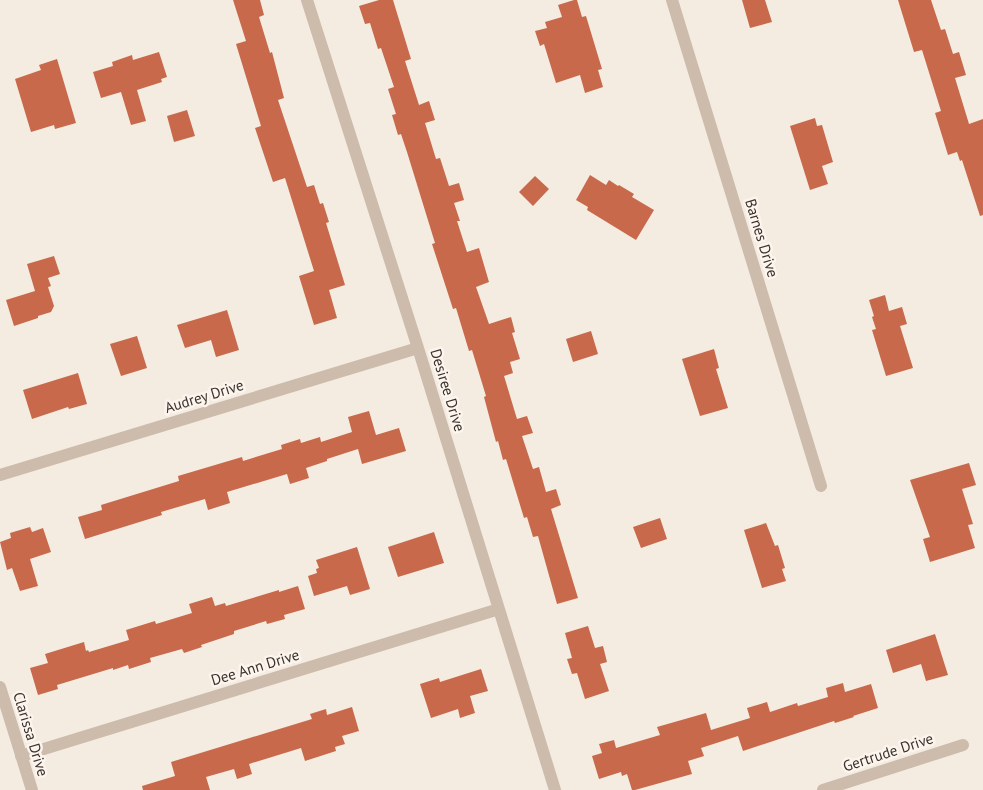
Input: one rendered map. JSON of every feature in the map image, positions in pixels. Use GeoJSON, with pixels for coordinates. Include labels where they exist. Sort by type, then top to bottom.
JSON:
{"type":"FeatureCollection","features":[{"type":"Feature","properties":{"kind":"street","name":"Desiree Drive"},"geometry":{"type":"LineString","coordinates":[[307,0],[418,348],[554,790]]}},
{"type":"Feature","properties":{"kind":"street","name":"Barnes Drive"},"geometry":{"type":"LineString","coordinates":[[672,0],[821,486]]}},
{"type":"Feature","properties":{"kind":"street","name":"Audrey Drive"},"geometry":{"type":"LineString","coordinates":[[0,475],[418,348]]}},
{"type":"Feature","properties":{"kind":"street","name":"Dee Ann Drive"},"geometry":{"type":"LineString","coordinates":[[21,756],[499,609]]}},
{"type":"Feature","properties":{"kind":"street","name":"Clarissa Drive"},"geometry":{"type":"LineString","coordinates":[[0,687],[32,790]]}},
{"type":"Feature","properties":{"kind":"street","name":"Gertrude Drive"},"geometry":{"type":"LineString","coordinates":[[823,790],[963,745]]}},
{"type":"Feature","properties":{"kind":"building"},"geometry":{"type":"Polygon","coordinates":[[[233,0],[260,0],[264,15],[259,17],[270,53],[272,52],[284,98],[278,100],[307,187],[314,185],[320,204],[323,203],[329,222],[326,223],[345,285],[329,290],[337,318],[314,325],[299,276],[314,271],[285,178],[273,182],[255,128],[261,126],[236,44],[246,41],[233,0]]]}},
{"type":"Feature","properties":{"kind":"building"},"geometry":{"type":"Polygon","coordinates":[[[379,0],[393,0],[411,59],[405,61],[419,105],[429,101],[435,120],[425,123],[436,159],[440,158],[449,186],[459,183],[464,200],[454,203],[460,221],[457,221],[467,252],[479,248],[489,282],[476,287],[489,324],[511,317],[515,332],[512,333],[520,359],[510,362],[513,373],[504,376],[517,419],[527,416],[533,433],[522,436],[533,469],[539,467],[546,492],[556,489],[561,505],[551,509],[578,598],[557,604],[538,536],[533,537],[527,517],[524,518],[506,459],[503,460],[498,441],[496,442],[484,397],[486,396],[472,350],[469,351],[456,308],[453,309],[432,244],[435,243],[407,152],[401,134],[398,135],[392,115],[396,114],[388,89],[394,87],[381,48],[378,49],[370,23],[365,24],[359,6],[379,0]]]}},
{"type":"Feature","properties":{"kind":"building"},"geometry":{"type":"Polygon","coordinates":[[[577,0],[582,17],[586,16],[602,69],[598,70],[603,87],[585,93],[580,75],[556,83],[544,44],[540,46],[535,31],[547,28],[545,22],[562,17],[558,5],[577,0]]]}},
{"type":"Feature","properties":{"kind":"building"},"geometry":{"type":"Polygon","coordinates":[[[742,0],[765,0],[772,22],[750,28],[742,0]]]}},
{"type":"Feature","properties":{"kind":"building"},"geometry":{"type":"Polygon","coordinates":[[[898,0],[931,0],[941,30],[945,29],[953,54],[959,52],[966,75],[955,78],[969,124],[983,119],[983,215],[980,216],[962,160],[960,161],[957,152],[948,155],[935,113],[941,111],[922,50],[914,52],[898,0]]]}},
{"type":"Feature","properties":{"kind":"building"},"geometry":{"type":"Polygon","coordinates":[[[159,52],[167,77],[161,79],[162,82],[137,90],[146,121],[131,125],[121,92],[101,98],[93,72],[113,66],[112,62],[132,55],[133,60],[159,52]]]}},
{"type":"Feature","properties":{"kind":"building"},"geometry":{"type":"Polygon","coordinates":[[[57,59],[76,123],[55,129],[54,125],[31,132],[15,79],[41,70],[39,65],[57,59]]]}},
{"type":"Feature","properties":{"kind":"building"},"geometry":{"type":"Polygon","coordinates":[[[187,110],[195,136],[174,142],[167,116],[187,110]]]}},
{"type":"Feature","properties":{"kind":"building"},"geometry":{"type":"Polygon","coordinates":[[[815,118],[817,126],[822,125],[833,162],[822,166],[828,184],[810,190],[790,126],[815,118]]]}},
{"type":"Feature","properties":{"kind":"building"},"geometry":{"type":"Polygon","coordinates":[[[590,175],[606,185],[609,180],[619,185],[634,194],[632,197],[654,210],[636,240],[587,210],[588,207],[576,200],[590,175]]]}},
{"type":"Feature","properties":{"kind":"building"},"geometry":{"type":"Polygon","coordinates":[[[535,176],[549,189],[533,206],[519,192],[535,176]]]}},
{"type":"Feature","properties":{"kind":"building"},"geometry":{"type":"Polygon","coordinates":[[[54,256],[60,274],[48,278],[51,286],[48,287],[54,306],[51,312],[14,326],[6,300],[35,291],[27,264],[54,256]]]}},
{"type":"Feature","properties":{"kind":"building"},"geometry":{"type":"Polygon","coordinates":[[[885,295],[889,311],[902,307],[907,324],[900,326],[913,368],[886,376],[872,330],[876,329],[869,300],[885,295]]]}},
{"type":"Feature","properties":{"kind":"building"},"geometry":{"type":"Polygon","coordinates":[[[227,310],[239,350],[216,357],[211,340],[185,348],[177,325],[227,310]]]}},
{"type":"Feature","properties":{"kind":"building"},"geometry":{"type":"Polygon","coordinates":[[[591,331],[598,354],[573,362],[566,339],[591,331]]]}},
{"type":"Feature","properties":{"kind":"building"},"geometry":{"type":"Polygon","coordinates":[[[137,336],[147,368],[121,376],[110,344],[137,336]]]}},
{"type":"Feature","properties":{"kind":"building"},"geometry":{"type":"Polygon","coordinates":[[[714,349],[719,368],[716,369],[728,408],[700,416],[682,359],[714,349]]]}},
{"type":"Feature","properties":{"kind":"building"},"geometry":{"type":"Polygon","coordinates":[[[78,373],[87,404],[69,409],[68,407],[32,419],[23,390],[78,373]]]}},
{"type":"Feature","properties":{"kind":"building"},"geometry":{"type":"Polygon","coordinates":[[[369,411],[376,435],[399,428],[406,451],[362,464],[358,449],[306,468],[309,478],[290,484],[287,474],[227,492],[230,503],[208,510],[205,499],[161,512],[162,515],[85,539],[78,517],[102,510],[101,505],[179,481],[178,476],[242,457],[243,461],[282,449],[281,445],[300,439],[301,443],[320,437],[321,442],[352,432],[348,417],[369,411]]]}},
{"type":"Feature","properties":{"kind":"building"},"geometry":{"type":"Polygon","coordinates":[[[969,463],[976,485],[962,489],[973,524],[968,525],[975,548],[930,562],[923,539],[930,537],[910,480],[969,463]]]}},
{"type":"Feature","properties":{"kind":"building"},"geometry":{"type":"Polygon","coordinates":[[[660,518],[667,539],[641,548],[633,527],[660,518]]]}},
{"type":"Feature","properties":{"kind":"building"},"geometry":{"type":"Polygon","coordinates":[[[766,523],[775,546],[778,545],[785,568],[782,569],[786,581],[762,588],[744,530],[766,523]]]}},
{"type":"Feature","properties":{"kind":"building"},"geometry":{"type":"Polygon","coordinates":[[[30,527],[32,532],[43,528],[51,552],[30,559],[38,586],[20,591],[12,568],[7,570],[0,542],[11,538],[10,533],[30,527]]]}},
{"type":"Feature","properties":{"kind":"building"},"geometry":{"type":"Polygon","coordinates":[[[434,532],[444,563],[398,577],[388,547],[434,532]]]}},
{"type":"Feature","properties":{"kind":"building"},"geometry":{"type":"Polygon","coordinates":[[[357,547],[370,589],[350,595],[347,586],[314,596],[308,576],[317,573],[316,569],[319,568],[316,560],[357,547]]]}},
{"type":"Feature","properties":{"kind":"building"},"geometry":{"type":"Polygon","coordinates":[[[298,586],[305,609],[284,615],[285,619],[267,624],[266,621],[234,631],[234,634],[201,645],[202,647],[184,653],[182,649],[150,658],[151,662],[129,669],[128,665],[113,670],[113,668],[57,685],[58,689],[38,695],[30,668],[48,663],[45,654],[84,642],[86,651],[88,650],[89,652],[129,640],[126,630],[155,621],[156,624],[192,613],[189,604],[212,597],[215,606],[225,603],[226,606],[298,586]]]}},
{"type":"Feature","properties":{"kind":"building"},"geometry":{"type":"Polygon","coordinates":[[[588,626],[595,648],[603,646],[607,662],[600,664],[609,691],[585,699],[577,673],[572,674],[567,659],[572,658],[565,633],[588,626]]]}},
{"type":"Feature","properties":{"kind":"building"},"geometry":{"type":"Polygon","coordinates":[[[935,634],[948,675],[926,681],[921,664],[893,673],[886,650],[935,634]]]}},
{"type":"Feature","properties":{"kind":"building"},"geometry":{"type":"Polygon","coordinates":[[[481,669],[488,691],[470,696],[475,713],[460,718],[458,709],[431,718],[420,684],[439,678],[440,682],[481,669]]]}},
{"type":"Feature","properties":{"kind":"building"},"geometry":{"type":"Polygon","coordinates":[[[843,683],[845,692],[871,684],[878,708],[743,751],[738,736],[701,748],[704,756],[688,761],[692,774],[635,790],[632,790],[627,774],[622,776],[621,772],[599,779],[592,756],[602,753],[599,744],[614,740],[616,748],[660,735],[657,727],[706,713],[711,730],[750,718],[747,708],[767,702],[770,712],[797,703],[798,706],[828,697],[826,688],[843,683]]]}},
{"type":"Feature","properties":{"kind":"building"},"geometry":{"type":"Polygon","coordinates":[[[352,707],[359,731],[342,736],[345,744],[335,747],[336,751],[305,761],[301,748],[249,764],[252,774],[237,779],[234,769],[206,777],[210,790],[143,790],[142,786],[175,776],[171,762],[312,719],[310,714],[326,709],[327,715],[352,707]]]}}]}
